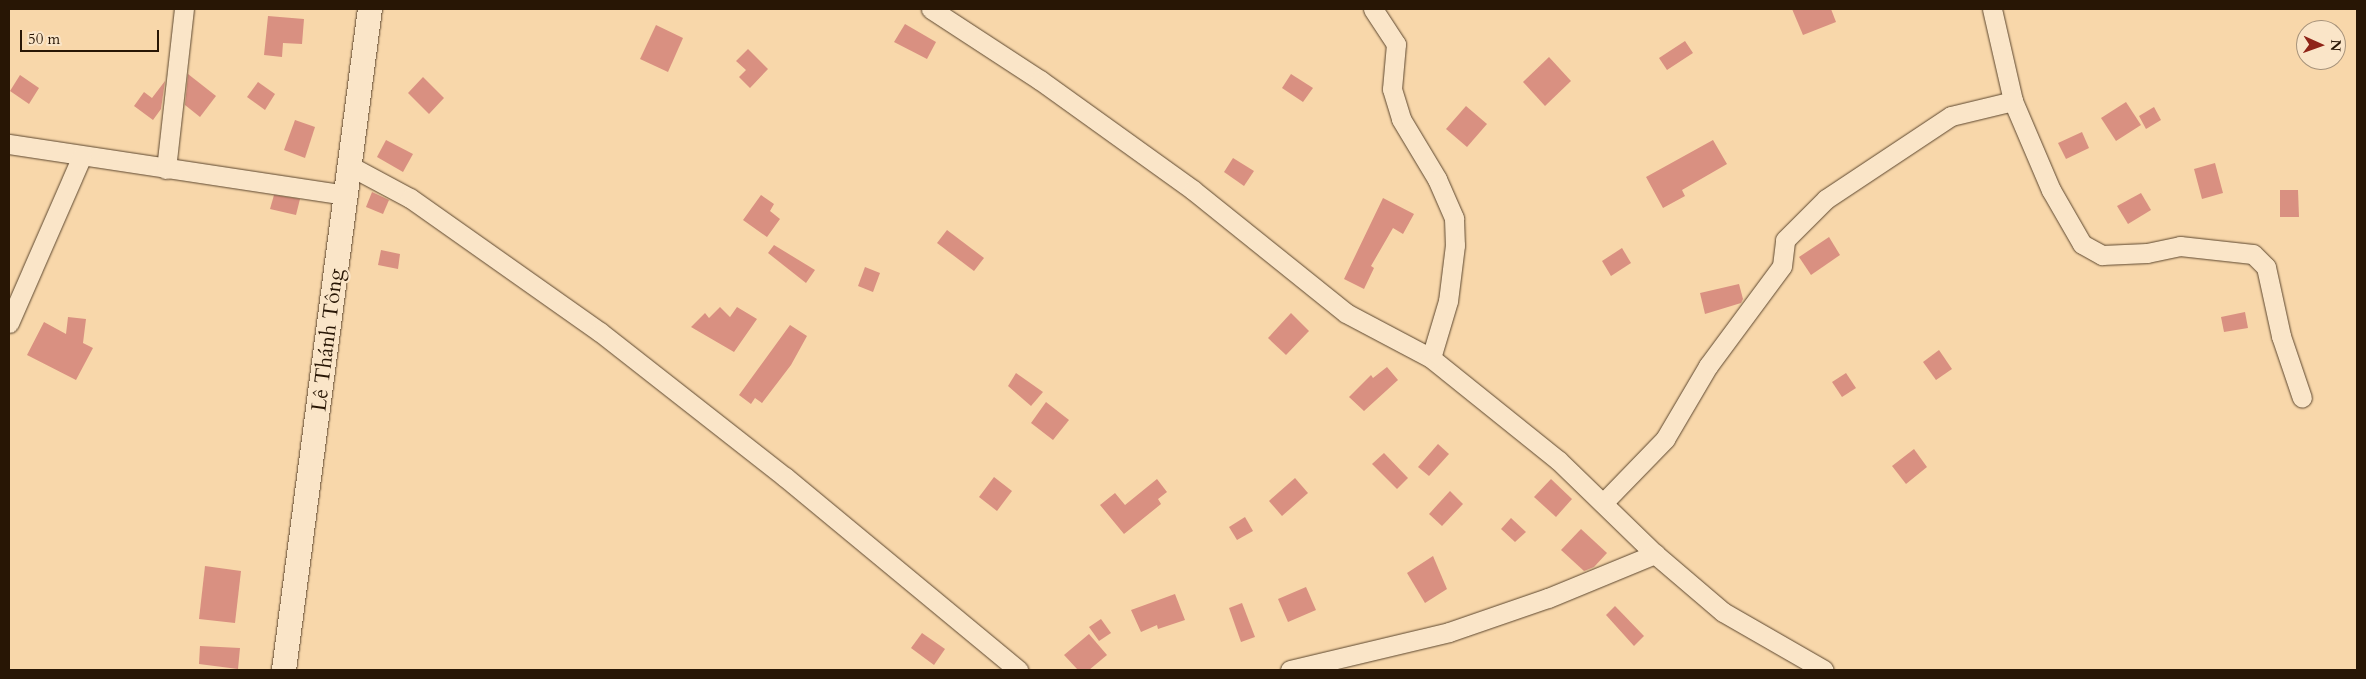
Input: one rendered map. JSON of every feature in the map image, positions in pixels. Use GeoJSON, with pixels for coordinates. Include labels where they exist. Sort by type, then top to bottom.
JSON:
{"type":"FeatureCollection","features":[{"type":"Feature","properties":{"kind":"street"},"geometry":{"type":"LineString","coordinates":[[166,169],[184,9]]}},
{"type":"Feature","properties":{"kind":"street","name":"Lê Thánh Tông"},"geometry":{"type":"LineString","coordinates":[[284,670],[370,9]]}},
{"type":"Feature","properties":{"kind":"street"},"geometry":{"type":"LineString","coordinates":[[931,9],[1040,80],[1163,168],[1346,313],[1431,358],[1479,393],[1604,502],[1655,554],[1723,612],[1824,670]]}},
{"type":"Feature","properties":{"kind":"street"},"geometry":{"type":"LineString","coordinates":[[1373,9],[1396,44],[1392,89],[1401,120],[1437,179],[1454,218],[1455,245],[1448,301],[1431,358]]}},
{"type":"Feature","properties":{"kind":"street"},"geometry":{"type":"LineString","coordinates":[[1992,9],[2013,101],[2051,190],[2082,244],[2102,255],[2147,253],[2180,246],[2253,254],[2266,267],[2281,336],[2302,398]]}},
{"type":"Feature","properties":{"kind":"street"},"geometry":{"type":"LineString","coordinates":[[1604,502],[1665,439],[1708,366],[1782,266],[1786,240],[1826,199],[1951,116],[2013,101]]}},
{"type":"Feature","properties":{"kind":"street"},"geometry":{"type":"LineString","coordinates":[[9,144],[346,195]]}},
{"type":"Feature","properties":{"kind":"street"},"geometry":{"type":"LineString","coordinates":[[9,323],[82,156]]}},
{"type":"Feature","properties":{"kind":"street"},"geometry":{"type":"LineString","coordinates":[[350,166],[410,198],[600,332],[784,477],[1018,670]]}},
{"type":"Feature","properties":{"kind":"street"},"geometry":{"type":"LineString","coordinates":[[1290,670],[1448,632],[1548,598],[1655,554]]}},
{"type":"Feature","properties":{"kind":"building"},"geometry":{"type":"Polygon","coordinates":[[[1792,9],[1831,9],[1836,22],[1803,35],[1792,9]]]}},
{"type":"Feature","properties":{"kind":"building"},"geometry":{"type":"Polygon","coordinates":[[[268,16],[304,19],[302,44],[283,43],[282,57],[264,55],[268,16]]]}},
{"type":"Feature","properties":{"kind":"building"},"geometry":{"type":"Polygon","coordinates":[[[905,24],[936,42],[927,59],[894,42],[905,24]]]}},
{"type":"Feature","properties":{"kind":"building"},"geometry":{"type":"Polygon","coordinates":[[[656,25],[683,38],[668,72],[640,59],[656,25]]]}},
{"type":"Feature","properties":{"kind":"building"},"geometry":{"type":"Polygon","coordinates":[[[1685,41],[1693,53],[1667,70],[1659,58],[1685,41]]]}},
{"type":"Feature","properties":{"kind":"building"},"geometry":{"type":"Polygon","coordinates":[[[748,49],[768,69],[750,88],[739,77],[746,70],[736,61],[748,49]]]}},
{"type":"Feature","properties":{"kind":"building"},"geometry":{"type":"Polygon","coordinates":[[[1549,57],[1571,81],[1545,106],[1523,82],[1549,57]]]}},
{"type":"Feature","properties":{"kind":"building"},"geometry":{"type":"Polygon","coordinates":[[[188,74],[216,96],[200,117],[185,105],[188,74]]]}},
{"type":"Feature","properties":{"kind":"building"},"geometry":{"type":"Polygon","coordinates":[[[1291,74],[1313,88],[1303,102],[1282,88],[1291,74]]]}},
{"type":"Feature","properties":{"kind":"building"},"geometry":{"type":"Polygon","coordinates":[[[20,75],[39,88],[29,104],[10,91],[20,75]]]}},
{"type":"Feature","properties":{"kind":"building"},"geometry":{"type":"Polygon","coordinates":[[[423,77],[444,98],[429,114],[408,93],[423,77]]]}},
{"type":"Feature","properties":{"kind":"building"},"geometry":{"type":"Polygon","coordinates":[[[165,81],[161,109],[153,120],[134,106],[144,92],[152,98],[165,81]]]}},
{"type":"Feature","properties":{"kind":"building"},"geometry":{"type":"Polygon","coordinates":[[[258,82],[275,94],[265,110],[247,97],[258,82]]]}},
{"type":"Feature","properties":{"kind":"building"},"geometry":{"type":"Polygon","coordinates":[[[2126,102],[2141,125],[2116,141],[2101,118],[2126,102]]]}},
{"type":"Feature","properties":{"kind":"building"},"geometry":{"type":"Polygon","coordinates":[[[1466,106],[1487,124],[1467,147],[1446,129],[1466,106]]]}},
{"type":"Feature","properties":{"kind":"building"},"geometry":{"type":"Polygon","coordinates":[[[2154,107],[2161,120],[2146,129],[2139,116],[2154,107]]]}},
{"type":"Feature","properties":{"kind":"building"},"geometry":{"type":"Polygon","coordinates":[[[295,120],[315,127],[305,158],[284,150],[295,120]]]}},
{"type":"Feature","properties":{"kind":"building"},"geometry":{"type":"Polygon","coordinates":[[[2082,132],[2089,148],[2066,159],[2058,143],[2082,132]]]}},
{"type":"Feature","properties":{"kind":"building"},"geometry":{"type":"Polygon","coordinates":[[[386,140],[413,154],[403,172],[377,157],[386,140]]]}},
{"type":"Feature","properties":{"kind":"building"},"geometry":{"type":"Polygon","coordinates":[[[1713,140],[1727,164],[1682,190],[1685,196],[1663,208],[1646,177],[1713,140]]]}},
{"type":"Feature","properties":{"kind":"building"},"geometry":{"type":"Polygon","coordinates":[[[1233,158],[1254,171],[1244,186],[1224,172],[1233,158]]]}},
{"type":"Feature","properties":{"kind":"building"},"geometry":{"type":"Polygon","coordinates":[[[2215,163],[2223,193],[2202,199],[2194,169],[2215,163]]]}},
{"type":"Feature","properties":{"kind":"building"},"geometry":{"type":"Polygon","coordinates":[[[2280,190],[2298,190],[2299,217],[2280,217],[2280,190]]]}},
{"type":"Feature","properties":{"kind":"building"},"geometry":{"type":"Polygon","coordinates":[[[372,192],[389,200],[383,214],[366,207],[372,192]]]}},
{"type":"Feature","properties":{"kind":"building"},"geometry":{"type":"Polygon","coordinates":[[[2141,193],[2151,210],[2128,224],[2117,206],[2141,193]]]}},
{"type":"Feature","properties":{"kind":"building"},"geometry":{"type":"Polygon","coordinates":[[[274,195],[300,199],[296,215],[270,209],[274,195]]]}},
{"type":"Feature","properties":{"kind":"building"},"geometry":{"type":"Polygon","coordinates":[[[761,195],[774,204],[770,211],[780,219],[767,237],[743,220],[761,195]]]}},
{"type":"Feature","properties":{"kind":"building"},"geometry":{"type":"Polygon","coordinates":[[[1383,198],[1414,214],[1403,234],[1393,228],[1371,266],[1374,268],[1364,289],[1344,279],[1383,198]]]}},
{"type":"Feature","properties":{"kind":"building"},"geometry":{"type":"Polygon","coordinates":[[[947,230],[984,258],[974,271],[937,243],[947,230]]]}},
{"type":"Feature","properties":{"kind":"building"},"geometry":{"type":"Polygon","coordinates":[[[1829,237],[1840,255],[1811,275],[1799,257],[1829,237]]]}},
{"type":"Feature","properties":{"kind":"building"},"geometry":{"type":"Polygon","coordinates":[[[774,245],[815,270],[806,283],[768,253],[774,245]]]}},
{"type":"Feature","properties":{"kind":"building"},"geometry":{"type":"Polygon","coordinates":[[[1622,248],[1631,263],[1611,276],[1602,261],[1622,248]]]}},
{"type":"Feature","properties":{"kind":"building"},"geometry":{"type":"Polygon","coordinates":[[[381,250],[400,254],[398,269],[378,265],[381,250]]]}},
{"type":"Feature","properties":{"kind":"building"},"geometry":{"type":"Polygon","coordinates":[[[865,267],[880,273],[873,292],[858,286],[865,267]]]}},
{"type":"Feature","properties":{"kind":"building"},"geometry":{"type":"Polygon","coordinates":[[[1739,284],[1743,299],[1741,303],[1705,314],[1700,293],[1739,284]]]}},
{"type":"Feature","properties":{"kind":"building"},"geometry":{"type":"Polygon","coordinates":[[[720,307],[730,317],[737,307],[757,319],[734,352],[691,327],[705,313],[709,318],[720,307]]]}},
{"type":"Feature","properties":{"kind":"building"},"geometry":{"type":"Polygon","coordinates":[[[2245,312],[2248,328],[2224,332],[2221,317],[2245,312]]]}},
{"type":"Feature","properties":{"kind":"building"},"geometry":{"type":"Polygon","coordinates":[[[1291,313],[1309,331],[1286,355],[1268,338],[1291,313]]]}},
{"type":"Feature","properties":{"kind":"building"},"geometry":{"type":"Polygon","coordinates":[[[68,317],[86,319],[83,343],[93,348],[76,380],[27,355],[44,322],[66,334],[68,317]]]}},
{"type":"Feature","properties":{"kind":"building"},"geometry":{"type":"Polygon","coordinates":[[[790,325],[807,336],[791,365],[762,403],[755,398],[751,404],[739,395],[790,325]]]}},
{"type":"Feature","properties":{"kind":"building"},"geometry":{"type":"Polygon","coordinates":[[[1939,350],[1952,369],[1936,380],[1923,362],[1939,350]]]}},
{"type":"Feature","properties":{"kind":"building"},"geometry":{"type":"Polygon","coordinates":[[[1387,367],[1398,380],[1364,411],[1349,397],[1371,375],[1373,378],[1387,367]]]}},
{"type":"Feature","properties":{"kind":"building"},"geometry":{"type":"Polygon","coordinates":[[[1016,373],[1043,392],[1031,406],[1008,386],[1016,373]]]}},
{"type":"Feature","properties":{"kind":"building"},"geometry":{"type":"Polygon","coordinates":[[[1846,373],[1856,388],[1842,397],[1832,382],[1846,373]]]}},
{"type":"Feature","properties":{"kind":"building"},"geometry":{"type":"Polygon","coordinates":[[[1046,402],[1069,420],[1053,440],[1031,423],[1046,402]]]}},
{"type":"Feature","properties":{"kind":"building"},"geometry":{"type":"Polygon","coordinates":[[[1438,444],[1449,454],[1429,476],[1418,467],[1438,444]]]}},
{"type":"Feature","properties":{"kind":"building"},"geometry":{"type":"Polygon","coordinates":[[[1914,449],[1927,467],[1906,484],[1892,466],[1914,449]]]}},
{"type":"Feature","properties":{"kind":"building"},"geometry":{"type":"Polygon","coordinates":[[[1384,453],[1408,478],[1397,489],[1372,464],[1384,453]]]}},
{"type":"Feature","properties":{"kind":"building"},"geometry":{"type":"Polygon","coordinates":[[[994,477],[1012,491],[997,511],[979,497],[994,477]]]}},
{"type":"Feature","properties":{"kind":"building"},"geometry":{"type":"Polygon","coordinates":[[[1295,478],[1308,493],[1282,516],[1269,501],[1295,478]]]}},
{"type":"Feature","properties":{"kind":"building"},"geometry":{"type":"Polygon","coordinates":[[[1157,479],[1167,492],[1158,499],[1161,504],[1124,534],[1100,505],[1115,493],[1125,505],[1157,479]]]}},
{"type":"Feature","properties":{"kind":"building"},"geometry":{"type":"Polygon","coordinates":[[[1551,479],[1572,499],[1556,517],[1534,497],[1551,479]]]}},
{"type":"Feature","properties":{"kind":"building"},"geometry":{"type":"Polygon","coordinates":[[[1450,491],[1463,504],[1442,526],[1429,514],[1450,491]]]}},
{"type":"Feature","properties":{"kind":"building"},"geometry":{"type":"Polygon","coordinates":[[[1245,517],[1253,531],[1237,540],[1229,527],[1245,517]]]}},
{"type":"Feature","properties":{"kind":"building"},"geometry":{"type":"Polygon","coordinates":[[[1511,518],[1526,532],[1515,542],[1501,529],[1511,518]]]}},
{"type":"Feature","properties":{"kind":"building"},"geometry":{"type":"Polygon","coordinates":[[[1581,529],[1607,553],[1594,567],[1584,571],[1561,550],[1581,529]]]}},
{"type":"Feature","properties":{"kind":"building"},"geometry":{"type":"Polygon","coordinates":[[[1433,556],[1447,589],[1425,603],[1407,573],[1433,556]]]}},
{"type":"Feature","properties":{"kind":"building"},"geometry":{"type":"Polygon","coordinates":[[[205,566],[241,571],[235,623],[199,619],[205,566]]]}},
{"type":"Feature","properties":{"kind":"building"},"geometry":{"type":"Polygon","coordinates":[[[1306,587],[1316,610],[1288,622],[1278,599],[1306,587]]]}},
{"type":"Feature","properties":{"kind":"building"},"geometry":{"type":"Polygon","coordinates":[[[1175,594],[1185,620],[1158,629],[1157,625],[1141,632],[1131,610],[1175,594]]]}},
{"type":"Feature","properties":{"kind":"building"},"geometry":{"type":"Polygon","coordinates":[[[1242,603],[1255,637],[1241,642],[1229,608],[1242,603]]]}},
{"type":"Feature","properties":{"kind":"building"},"geometry":{"type":"Polygon","coordinates":[[[1615,606],[1644,636],[1634,646],[1606,615],[1615,606]]]}},
{"type":"Feature","properties":{"kind":"building"},"geometry":{"type":"Polygon","coordinates":[[[1101,619],[1111,633],[1099,641],[1089,627],[1101,619]]]}},
{"type":"Feature","properties":{"kind":"building"},"geometry":{"type":"Polygon","coordinates":[[[922,633],[945,649],[934,665],[911,648],[922,633]]]}},
{"type":"Feature","properties":{"kind":"building"},"geometry":{"type":"Polygon","coordinates":[[[1089,634],[1107,655],[1089,670],[1078,670],[1064,655],[1089,634]]]}},
{"type":"Feature","properties":{"kind":"building"},"geometry":{"type":"Polygon","coordinates":[[[200,646],[240,648],[238,669],[199,664],[200,646]]]}}]}
